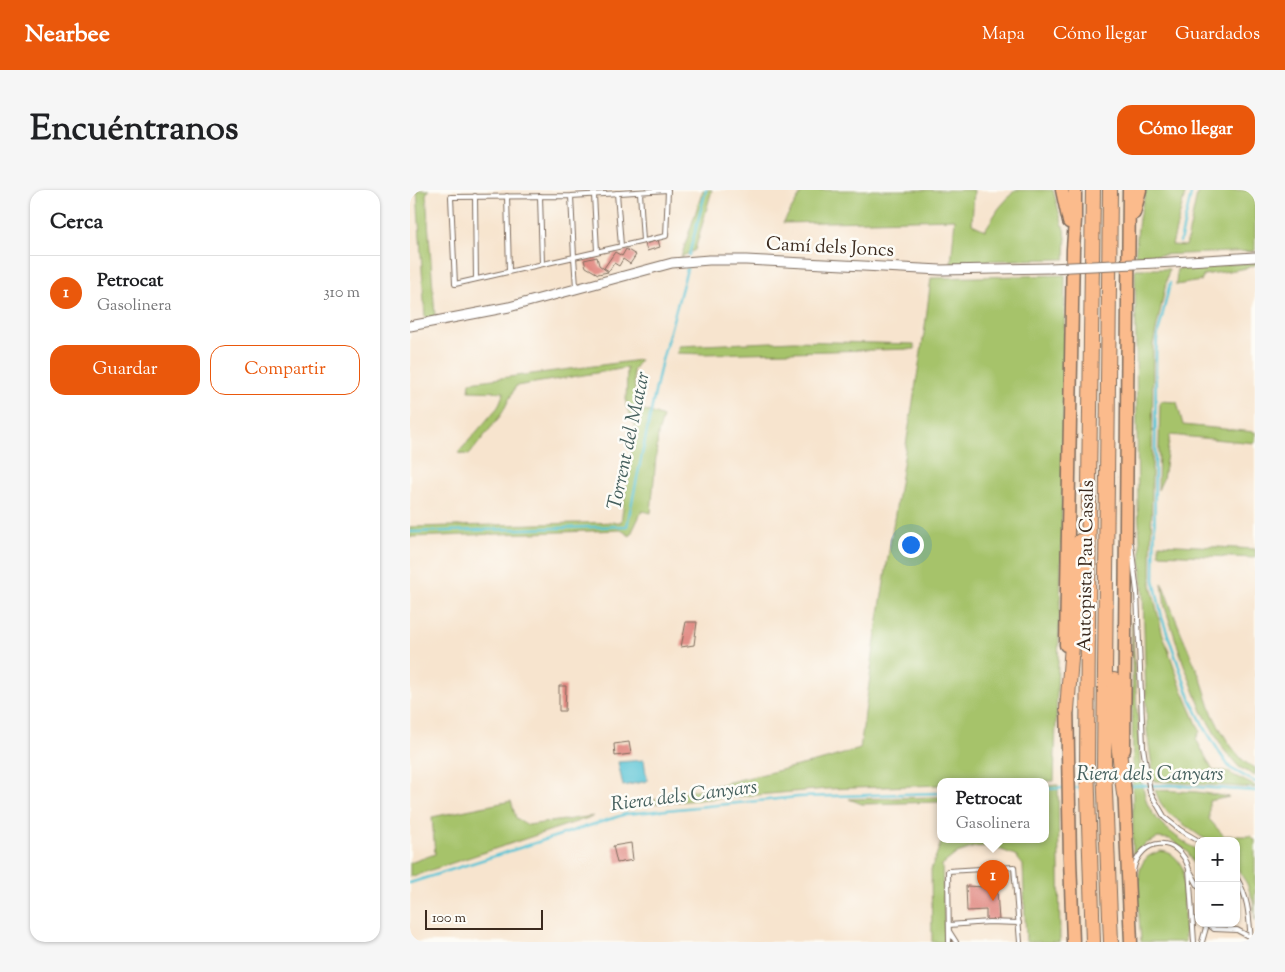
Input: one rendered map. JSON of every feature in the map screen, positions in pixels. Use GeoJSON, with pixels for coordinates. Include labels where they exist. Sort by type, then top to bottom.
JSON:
{"type":"FeatureCollection","features":[{"type":"Feature","properties":{"kind":"highway"},"geometry":{"type":"LineString","coordinates":[[1062,190],[1067,208],[1073,249]]}},
{"type":"Feature","properties":{"kind":"highway"},"geometry":{"type":"LineString","coordinates":[[1073,942],[1070,892],[1066,674],[1074,190]]}},
{"type":"Feature","properties":{"kind":"highway","name":"Autopista Pau Casals"},"geometry":{"type":"LineString","coordinates":[[1093,190],[1087,761],[1093,942]]}},
{"type":"Feature","properties":{"kind":"highway","name":"Autopista Pau Casals"},"geometry":{"type":"LineString","coordinates":[[1110,190],[1104,762],[1111,942]]}},
{"type":"Feature","properties":{"kind":"highway"},"geometry":{"type":"LineString","coordinates":[[1129,190],[1130,246],[1127,321],[1122,762],[1131,942]]}},
{"type":"Feature","properties":{"kind":"highway"},"geometry":{"type":"LineString","coordinates":[[1130,246],[1136,201],[1140,190]]}},
{"type":"Feature","properties":{"kind":"highway"},"geometry":{"type":"LineString","coordinates":[[1067,710],[1082,513],[1089,486]]}},
{"type":"Feature","properties":{"kind":"highway"},"geometry":{"type":"LineString","coordinates":[[1106,577],[1113,644],[1115,716],[1122,762]]}},
{"type":"Feature","properties":{"kind":"street","name":"Camí dels Joncs"},"geometry":{"type":"LineString","coordinates":[[410,326],[509,307],[672,263],[708,260],[746,260],[941,270],[1050,268],[1255,257]]}},
{"type":"Feature","properties":{"kind":"lane"},"geometry":{"type":"LineString","coordinates":[[668,190],[666,236],[455,284],[451,196],[570,196],[640,192],[668,190]]}},
{"type":"Feature","properties":{"kind":"lane"},"geometry":{"type":"LineString","coordinates":[[640,192],[643,241]]}},
{"type":"Feature","properties":{"kind":"lane"},"geometry":{"type":"LineString","coordinates":[[617,193],[621,246]]}},
{"type":"Feature","properties":{"kind":"lane"},"geometry":{"type":"LineString","coordinates":[[594,194],[597,251]]}},
{"type":"Feature","properties":{"kind":"lane"},"geometry":{"type":"LineString","coordinates":[[475,196],[476,279]]}},
{"type":"Feature","properties":{"kind":"lane"},"geometry":{"type":"LineString","coordinates":[[507,196],[509,271]]}},
{"type":"Feature","properties":{"kind":"lane"},"geometry":{"type":"LineString","coordinates":[[540,196],[542,264]]}},
{"type":"Feature","properties":{"kind":"lane"},"geometry":{"type":"LineString","coordinates":[[570,196],[576,289]]}},
{"type":"Feature","properties":{"kind":"lane"},"geometry":{"type":"LineString","coordinates":[[1126,525],[1133,553],[1137,592],[1145,762],[1150,792],[1165,818],[1195,839]]}},
{"type":"Feature","properties":{"kind":"lane"},"geometry":{"type":"LineString","coordinates":[[1128,898],[1137,859],[1141,853],[1151,846],[1162,843],[1174,847],[1186,859],[1196,882]]}},
{"type":"Feature","properties":{"kind":"lane"},"geometry":{"type":"LineString","coordinates":[[949,942],[948,871],[1014,867],[1020,942]]}},
{"type":"Feature","properties":{"kind":"lane"},"geometry":{"type":"LineString","coordinates":[[1189,869],[1194,942]]}},
{"type":"Feature","properties":{"kind":"lane"},"geometry":{"type":"LineString","coordinates":[[1239,882],[1244,889],[1248,906],[1251,940]]}},
{"type":"Feature","properties":{"kind":"lane"},"geometry":{"type":"LineString","coordinates":[[1069,942],[1070,892]]}},
{"type":"Feature","properties":{"kind":"lane"},"geometry":{"type":"LineString","coordinates":[[949,925],[1019,922]]}},
{"type":"Feature","properties":{"kind":"lane"},"geometry":{"type":"LineString","coordinates":[[1202,942],[1206,927]]}},
{"type":"Feature","properties":{"kind":"lane"},"geometry":{"type":"LineString","coordinates":[[1211,927],[1214,929],[1237,930],[1251,940]]}},
{"type":"Feature","properties":{"kind":"lane"},"geometry":{"type":"LineString","coordinates":[[949,931],[956,942]]}},
{"type":"Feature","properties":{"kind":"green space"},"geometry":{"type":"Polygon","coordinates":[[[417,190],[429,190],[426,194],[435,316],[425,318],[417,190]]]}},
{"type":"Feature","properties":{"kind":"green space"},"geometry":{"type":"Polygon","coordinates":[[[703,190],[712,190],[695,250],[681,257],[703,190]]]}},
{"type":"Feature","properties":{"kind":"green space"},"geometry":{"type":"Polygon","coordinates":[[[803,190],[974,190],[972,224],[985,230],[999,208],[1015,190],[1053,190],[1066,237],[1065,259],[966,261],[951,264],[955,219],[783,223],[803,190]]]}},
{"type":"Feature","properties":{"kind":"green space"},"geometry":{"type":"Polygon","coordinates":[[[1146,190],[1186,190],[1172,245],[1186,246],[1198,190],[1255,190],[1255,251],[1135,256],[1139,218],[1146,190]]]}},
{"type":"Feature","properties":{"kind":"green space"},"geometry":{"type":"Polygon","coordinates":[[[1255,262],[1255,265],[1247,268],[1204,275],[1201,281],[1176,285],[1177,269],[1255,262]]]}},
{"type":"Feature","properties":{"kind":"green space"},"geometry":{"type":"Polygon","coordinates":[[[1135,269],[1169,269],[1153,345],[1151,585],[1162,632],[1181,687],[1200,731],[1196,739],[1213,771],[1225,771],[1255,786],[1255,788],[1154,781],[1147,731],[1138,506],[1135,269]]]}},
{"type":"Feature","properties":{"kind":"green space"},"geometry":{"type":"Polygon","coordinates":[[[1065,275],[1061,577],[1054,781],[1049,781],[1049,778],[937,778],[937,785],[827,789],[628,806],[823,760],[860,749],[877,626],[925,327],[931,278],[1065,275]]]}},
{"type":"Feature","properties":{"kind":"green space"},"geometry":{"type":"Polygon","coordinates":[[[794,341],[914,344],[915,349],[677,353],[679,346],[794,341]]]}},
{"type":"Feature","properties":{"kind":"green space"},"geometry":{"type":"Polygon","coordinates":[[[640,360],[633,371],[637,407],[663,417],[658,434],[651,513],[642,511],[630,536],[621,530],[410,537],[410,527],[621,522],[635,426],[626,406],[627,368],[516,386],[501,415],[469,455],[458,453],[498,407],[504,392],[469,391],[470,382],[640,360]]]}},
{"type":"Feature","properties":{"kind":"green space"},"geometry":{"type":"Polygon","coordinates":[[[1160,401],[1177,402],[1183,425],[1255,432],[1255,443],[1170,435],[1163,479],[1158,490],[1160,401]]]}},
{"type":"Feature","properties":{"kind":"green space"},"geometry":{"type":"Polygon","coordinates":[[[1159,544],[1255,549],[1255,558],[1159,554],[1159,544]]]}},
{"type":"Feature","properties":{"kind":"green space"},"geometry":{"type":"Polygon","coordinates":[[[1162,583],[1202,682],[1213,715],[1236,753],[1255,768],[1255,776],[1239,767],[1224,750],[1202,711],[1165,607],[1162,583]]]}},
{"type":"Feature","properties":{"kind":"green space"},"geometry":{"type":"Polygon","coordinates":[[[1132,622],[1141,780],[1147,803],[1156,818],[1177,837],[1195,848],[1195,867],[1188,852],[1170,839],[1158,838],[1147,843],[1133,854],[1132,622]]]}},
{"type":"Feature","properties":{"kind":"green space"},"geometry":{"type":"Polygon","coordinates":[[[1058,785],[1060,942],[1026,942],[1023,865],[1015,855],[991,846],[974,847],[957,853],[942,865],[945,942],[932,942],[931,869],[941,843],[1049,843],[1049,786],[1058,785]]]}},
{"type":"Feature","properties":{"kind":"green space"},"geometry":{"type":"Polygon","coordinates":[[[1155,790],[1197,792],[1229,797],[1209,801],[1209,819],[1224,836],[1251,836],[1255,840],[1255,922],[1253,901],[1247,884],[1240,873],[1240,837],[1202,837],[1168,813],[1160,802],[1155,790]]]}},
{"type":"Feature","properties":{"kind":"green space"},"geometry":{"type":"Polygon","coordinates":[[[937,797],[937,802],[862,804],[849,799],[937,797]]]}},
{"type":"Feature","properties":{"kind":"green space"},"geometry":{"type":"Polygon","coordinates":[[[511,801],[516,818],[528,825],[594,816],[410,877],[410,863],[435,854],[432,817],[511,801]]]}},
{"type":"Feature","properties":{"kind":"green space"},"geometry":{"type":"Polygon","coordinates":[[[1160,851],[1174,856],[1183,869],[1185,942],[1141,942],[1138,900],[1139,877],[1146,859],[1160,851]]]}},
{"type":"Feature","properties":{"kind":"water"},"geometry":{"type":"Polygon","coordinates":[[[644,760],[647,781],[623,786],[618,762],[644,760]]]}},
{"type":"Feature","properties":{"kind":"building"},"geometry":{"type":"Polygon","coordinates":[[[658,240],[660,247],[647,251],[645,244],[658,240]]]}},
{"type":"Feature","properties":{"kind":"building"},"geometry":{"type":"Polygon","coordinates":[[[626,249],[636,255],[630,264],[623,259],[619,266],[614,263],[609,271],[604,268],[615,252],[622,256],[626,249]]]}},
{"type":"Feature","properties":{"kind":"building"},"geometry":{"type":"Polygon","coordinates":[[[597,257],[599,265],[608,272],[598,274],[586,267],[584,260],[597,257]]]}},
{"type":"Feature","properties":{"kind":"building"},"geometry":{"type":"Polygon","coordinates":[[[686,622],[697,622],[694,645],[681,647],[686,622]]]}},
{"type":"Feature","properties":{"kind":"building"},"geometry":{"type":"Polygon","coordinates":[[[559,686],[566,686],[565,711],[559,711],[559,686]]]}},
{"type":"Feature","properties":{"kind":"building"},"geometry":{"type":"Polygon","coordinates":[[[629,742],[631,754],[615,756],[614,744],[629,742]]]}},
{"type":"Feature","properties":{"kind":"building"},"geometry":{"type":"Polygon","coordinates":[[[631,843],[633,860],[617,863],[613,846],[631,843]]]}},
{"type":"Feature","properties":{"kind":"building"},"geometry":{"type":"Polygon","coordinates":[[[984,875],[996,875],[999,921],[986,921],[986,910],[967,911],[966,886],[984,887],[984,875]]]}},
{"type":"Feature","properties":{"kind":"waterway"},"geometry":{"type":"LineString","coordinates":[[689,255],[706,190]]}},
{"type":"Feature","properties":{"kind":"waterway"},"geometry":{"type":"LineString","coordinates":[[1180,242],[1192,190]]}},
{"type":"Feature","properties":{"kind":"waterway","name":"Torrent del Matar"},"geometry":{"type":"LineString","coordinates":[[410,532],[627,526],[661,364],[687,269]]}},
{"type":"Feature","properties":{"kind":"waterway"},"geometry":{"type":"LineString","coordinates":[[1170,283],[1157,338],[1156,351],[1154,580],[1162,618],[1190,698],[1203,725],[1230,768],[1255,782]]}},
{"type":"Feature","properties":{"kind":"waterway","name":"Riera dels Canyars"},"geometry":{"type":"LineString","coordinates":[[1127,786],[1171,785],[1255,791]]}},
{"type":"Feature","properties":{"kind":"waterway","name":"Riera dels Canyars"},"geometry":{"type":"LineString","coordinates":[[1049,789],[1064,788]]}},
{"type":"Feature","properties":{"kind":"waterway","name":"Riera dels Canyars"},"geometry":{"type":"LineString","coordinates":[[1072,788],[1084,788]]}},
{"type":"Feature","properties":{"kind":"waterway","name":"Riera dels Canyars"},"geometry":{"type":"LineString","coordinates":[[410,883],[626,814],[798,797],[937,793]]}},
{"type":"Feature","properties":{"kind":"place","name":"Petrocat"},"geometry":{"type":"Point","coordinates":[993,901]}}]}
